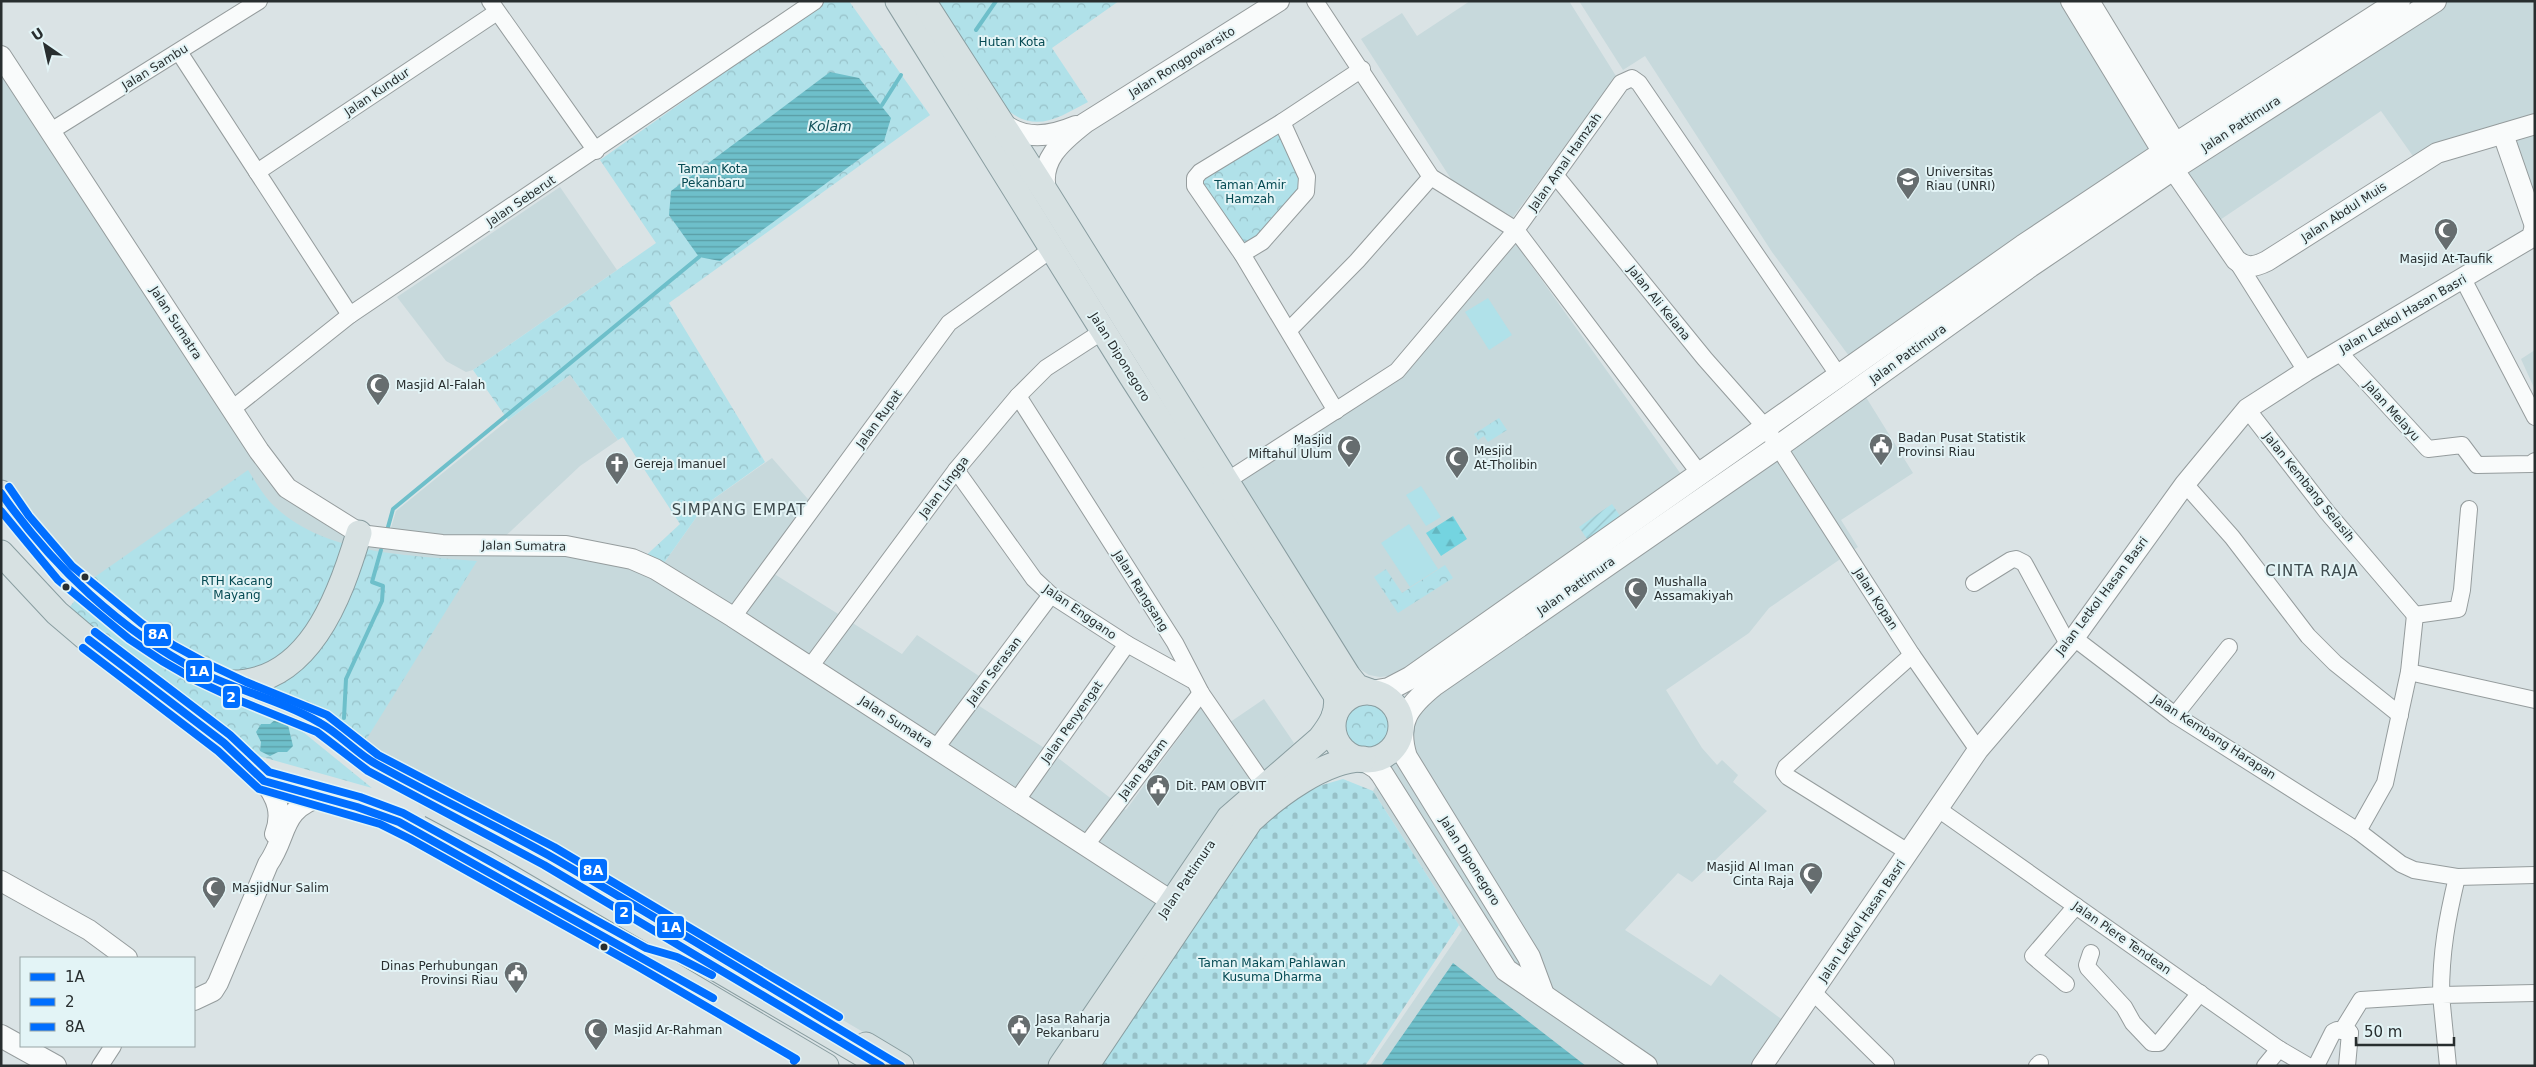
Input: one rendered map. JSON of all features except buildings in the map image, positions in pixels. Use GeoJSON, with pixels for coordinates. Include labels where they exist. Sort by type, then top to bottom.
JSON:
{"type":"FeatureCollection","features":[{"type":"Feature","properties":{"kind":"main road","name":"Jalan Diponegoro"},"geometry":{"type":"LineString","coordinates":[[898,1],[1104,331],[1142,371],[1226,482],[1348,676],[1357,687],[1371,692]]}},
{"type":"Feature","properties":{"kind":"main road","name":"Jalan Diponegoro"},"geometry":{"type":"LineString","coordinates":[[923,1],[1047,194],[1142,371],[1332,687],[1336,695],[1336,713]]}},
{"type":"Feature","properties":{"kind":"main road","name":"Jalan Pattimura"},"geometry":{"type":"LineString","coordinates":[[2296,78],[2399,1]]}},
{"type":"Feature","properties":{"kind":"main road","name":"Jalan Pattimura"},"geometry":{"type":"LineString","coordinates":[[1371,692],[1389,689],[1410,678],[2023,246],[2175,156],[2296,78],[2435,1]]}},
{"type":"Feature","properties":{"kind":"main road","name":"Jalan Pattimura"},"geometry":{"type":"LineString","coordinates":[[1400,729],[1411,708],[1434,685],[1779,446],[2030,266],[2175,156]]}},
{"type":"Feature","properties":{"kind":"main road"},"geometry":{"type":"LineString","coordinates":[[1,493],[47,553],[81,588],[135,631],[168,653],[224,683],[280,704],[322,724],[373,763],[393,775],[471,813],[664,924],[828,1052]]}},
{"type":"Feature","properties":{"kind":"main road"},"geometry":{"type":"LineString","coordinates":[[224,683],[250,682],[266,677],[294,662],[304,652],[341,587],[359,533]]}},
{"type":"Feature","properties":{"kind":"main road"},"geometry":{"type":"LineString","coordinates":[[1,553],[45,600],[84,636],[246,761],[257,767],[366,785],[431,805],[499,840],[883,1066]]}},
{"type":"Feature","properties":{"kind":"main road"},"geometry":{"type":"LineString","coordinates":[[1363,760],[1372,759],[1390,751],[1396,744],[1400,729],[1399,714],[1394,706],[1387,699],[1371,692],[1350,697],[1336,713],[1334,733],[1338,742],[1349,754],[1377,768],[1382,774],[1506,970],[1542,992],[1646,1066]]}},
{"type":"Feature","properties":{"kind":"main road"},"geometry":{"type":"LineString","coordinates":[[280,704],[366,785],[462,836],[855,1066]]}},
{"type":"Feature","properties":{"kind":"main road","name":"Jalan Pattimura"},"geometry":{"type":"LineString","coordinates":[[1086,1066],[1230,818],[1320,739],[1336,713]]}},
{"type":"Feature","properties":{"kind":"main road","name":"Jalan Diponegoro"},"geometry":{"type":"LineString","coordinates":[[1400,729],[1402,746],[1410,765],[1529,956],[1542,992]]}},
{"type":"Feature","properties":{"kind":"main road","name":"Jalan Pattimura"},"geometry":{"type":"LineString","coordinates":[[1061,1066],[1180,907],[1258,813],[1295,786],[1330,766],[1352,759],[1363,760]]}},
{"type":"Feature","properties":{"kind":"main road"},"geometry":{"type":"LineString","coordinates":[[246,761],[264,781],[323,796],[400,822],[642,957],[828,1052],[901,1066]]}},
{"type":"Feature","properties":{"kind":"main road"},"geometry":{"type":"LineString","coordinates":[[642,957],[673,966],[706,985],[714,985],[720,980],[722,972],[719,965],[688,946],[664,924]]}},
{"type":"Feature","properties":{"kind":"main road"},"geometry":{"type":"LineString","coordinates":[[1,1036],[20,1047]]}},
{"type":"Feature","properties":{"kind":"main road"},"geometry":{"type":"LineString","coordinates":[[21,1047],[55,1066]]}},
{"type":"Feature","properties":{"kind":"street","name":"Jalan Sambu"},"geometry":{"type":"LineString","coordinates":[[51,131],[259,1]]}},
{"type":"Feature","properties":{"kind":"street","name":"Jalan Seberut"},"geometry":{"type":"LineString","coordinates":[[232,409],[350,315],[596,151],[815,1]]}},
{"type":"Feature","properties":{"kind":"street","name":"Jalan Ronggowarsito"},"geometry":{"type":"LineString","coordinates":[[1047,194],[1044,174],[1050,156],[1065,139],[1085,123],[1279,1]]}},
{"type":"Feature","properties":{"kind":"street"},"geometry":{"type":"LineString","coordinates":[[1314,1],[1362,69],[1432,177],[1516,230],[1700,474]]}},
{"type":"Feature","properties":{"kind":"street"},"geometry":{"type":"LineString","coordinates":[[2070,1],[2175,156]]}},
{"type":"Feature","properties":{"kind":"street"},"geometry":{"type":"LineString","coordinates":[[2090,1],[2175,156],[2187,189],[2236,260],[2306,371]]}},
{"type":"Feature","properties":{"kind":"street"},"geometry":{"type":"LineString","coordinates":[[494,7],[596,151]]}},
{"type":"Feature","properties":{"kind":"street","name":"Jalan Kundur"},"geometry":{"type":"LineString","coordinates":[[258,172],[494,7]]}},
{"type":"Feature","properties":{"kind":"street"},"geometry":{"type":"LineString","coordinates":[[179,52],[350,315]]}},
{"type":"Feature","properties":{"kind":"street","name":"Jalan Sumatra"},"geometry":{"type":"LineString","coordinates":[[1,56],[232,409],[287,488],[359,533],[368,536],[442,545],[566,546],[624,557],[655,569],[733,616],[1180,907]]}},
{"type":"Feature","properties":{"kind":"street"},"geometry":{"type":"LineString","coordinates":[[1336,411],[1242,254],[1195,186],[1195,178],[1200,172],[1282,122],[1362,69]]}},
{"type":"Feature","properties":{"kind":"street","name":"Jalan Amal Hamzah"},"geometry":{"type":"LineString","coordinates":[[1226,482],[1397,371],[1516,230],[1621,83],[1632,78],[1640,83],[1839,376]]}},
{"type":"Feature","properties":{"kind":"street","name":"Jalan Ronggowarsito"},"geometry":{"type":"LineString","coordinates":[[1000,121],[1017,133],[1030,136],[1062,132],[1085,123]]}},
{"type":"Feature","properties":{"kind":"street"},"geometry":{"type":"LineString","coordinates":[[1242,254],[1262,242],[1306,192],[1307,176],[1282,122]]}},
{"type":"Feature","properties":{"kind":"street","name":"Jalan Abdul Muis"},"geometry":{"type":"LineString","coordinates":[[2236,260],[2249,267],[2258,266],[2437,153],[2535,124]]}},
{"type":"Feature","properties":{"kind":"street","name":"Jalan Letkol Hasan Basri"},"geometry":{"type":"LineString","coordinates":[[1762,1066],[1814,993],[1978,750],[2071,641],[2185,484],[2246,409],[2306,371],[2532,237],[2535,226],[2503,134]]}},
{"type":"Feature","properties":{"kind":"street","name":"Jalan Ali Kelana"},"geometry":{"type":"LineString","coordinates":[[1556,176],[1705,359],[1766,428],[1779,446]]}},
{"type":"Feature","properties":{"kind":"street"},"geometry":{"type":"LineString","coordinates":[[1289,330],[1357,261],[1432,177]]}},
{"type":"Feature","properties":{"kind":"street","name":"Jalan Rupat"},"geometry":{"type":"LineString","coordinates":[[733,616],[950,323],[1052,249]]}},
{"type":"Feature","properties":{"kind":"street"},"geometry":{"type":"LineString","coordinates":[[2463,279],[2535,417]]}},
{"type":"Feature","properties":{"kind":"street","name":"Jalan Lingga"},"geometry":{"type":"LineString","coordinates":[[810,667],[956,470],[1018,396],[1046,368],[1104,331]]}},
{"type":"Feature","properties":{"kind":"street","name":"Jalan Melayu"},"geometry":{"type":"LineString","coordinates":[[2338,352],[2428,449],[2462,445],[2477,465],[2531,464],[2535,461]]}},
{"type":"Feature","properties":{"kind":"street","name":"Jalan Rangsang"},"geometry":{"type":"LineString","coordinates":[[1018,396],[1174,643],[1197,687],[1265,786]]}},
{"type":"Feature","properties":{"kind":"street","name":"Jalan Kembang Selasih"},"geometry":{"type":"LineString","coordinates":[[2246,409],[2327,512],[2415,615]]}},
{"type":"Feature","properties":{"kind":"street","name":"Jalan Kopan"},"geometry":{"type":"LineString","coordinates":[[1779,446],[1912,656],[1978,750]]}},
{"type":"Feature","properties":{"kind":"street","name":"Jalan Enggano"},"geometry":{"type":"LineString","coordinates":[[956,470],[1034,579],[1051,594],[1197,687]]}},
{"type":"Feature","properties":{"kind":"street"},"geometry":{"type":"LineString","coordinates":[[2185,484],[2232,537],[2308,636],[2335,663],[2400,715]]}},
{"type":"Feature","properties":{"kind":"street"},"geometry":{"type":"LineString","coordinates":[[2358,831],[2386,783],[2409,672],[2415,615],[2458,609],[2462,590],[2469,509]]}},
{"type":"Feature","properties":{"kind":"street"},"geometry":{"type":"LineString","coordinates":[[1974,583],[2010,560],[2016,559],[2024,563],[2071,641]]}},
{"type":"Feature","properties":{"kind":"street","name":"Jalan Serasan"},"geometry":{"type":"LineString","coordinates":[[936,748],[1051,594]]}},
{"type":"Feature","properties":{"kind":"street","name":"Jalan Kembang Harapan"},"geometry":{"type":"LineString","coordinates":[[2071,641],[2175,715],[2358,831],[2408,867],[2457,877],[2535,875]]}},
{"type":"Feature","properties":{"kind":"street","name":"Jalan Penyengat"},"geometry":{"type":"LineString","coordinates":[[1017,800],[1127,644]]}},
{"type":"Feature","properties":{"kind":"street"},"geometry":{"type":"LineString","coordinates":[[2175,715],[2229,648]]}},
{"type":"Feature","properties":{"kind":"street"},"geometry":{"type":"LineString","coordinates":[[1908,852],[1788,777],[1784,772],[1786,767],[1912,656]]}},
{"type":"Feature","properties":{"kind":"street"},"geometry":{"type":"LineString","coordinates":[[2409,672],[2535,700]]}},
{"type":"Feature","properties":{"kind":"street","name":"Jalan Batam"},"geometry":{"type":"LineString","coordinates":[[1086,845],[1197,687]]}},
{"type":"Feature","properties":{"kind":"street"},"geometry":{"type":"LineString","coordinates":[[264,781],[272,790],[280,813],[280,822],[268,853],[268,864]]}},
{"type":"Feature","properties":{"kind":"street"},"geometry":{"type":"LineString","coordinates":[[195,1000],[213,991],[218,982],[268,864],[274,856],[292,815],[308,801],[323,796]]}},
{"type":"Feature","properties":{"kind":"street","name":"Jalan Piere Tendean"},"geometry":{"type":"LineString","coordinates":[[1938,809],[2279,1049],[2308,1066]]}},
{"type":"Feature","properties":{"kind":"street"},"geometry":{"type":"LineString","coordinates":[[2448,1066],[2441,995],[2441,955],[2444,928],[2457,877]]}},
{"type":"Feature","properties":{"kind":"street"},"geometry":{"type":"LineString","coordinates":[[1,881],[89,930],[126,957]]}},
{"type":"Feature","properties":{"kind":"street"},"geometry":{"type":"LineString","coordinates":[[2066,984],[2033,956],[2076,906]]}},
{"type":"Feature","properties":{"kind":"street"},"geometry":{"type":"LineString","coordinates":[[2091,953],[2087,966],[2124,1007],[2133,1023],[2152,1044],[2160,1042],[2200,993]]}},
{"type":"Feature","properties":{"kind":"street"},"geometry":{"type":"LineString","coordinates":[[1814,993],[1886,1064]]}},
{"type":"Feature","properties":{"kind":"street"},"geometry":{"type":"LineString","coordinates":[[2348,1066],[2350,1033],[2345,1026],[2361,1000],[2441,995],[2535,993]]}},
{"type":"Feature","properties":{"kind":"street"},"geometry":{"type":"LineString","coordinates":[[2316,1066],[2333,1032],[2337,1030],[2350,1033]]}},
{"type":"Feature","properties":{"kind":"street"},"geometry":{"type":"LineString","coordinates":[[100,1066],[112,1047]]}},
{"type":"Feature","properties":{"kind":"street"},"geometry":{"type":"LineString","coordinates":[[2265,1066],[2279,1049]]}},
{"type":"Feature","properties":{"kind":"shaded area"},"geometry":{"type":"Polygon","coordinates":[[[1470,1],[1569,1],[1616,76],[1513,217],[1453,182],[1361,39],[1402,13],[1417,36],[1470,1]]]}},
{"type":"Feature","properties":{"kind":"shaded area","name":"Universitas Riau (UNRI)"},"geometry":{"type":"Polygon","coordinates":[[[1579,1],[2062,1],[2154,147],[1849,356],[1772,252],[1645,56],[1623,70],[1579,1]]]}},
{"type":"Feature","properties":{"kind":"shaded area"},"geometry":{"type":"Polygon","coordinates":[[[2447,1],[2535,1],[2535,118],[2415,159],[2381,111],[2214,224],[2179,171],[2447,1]]]}},
{"type":"Feature","properties":{"kind":"shaded area"},"geometry":{"type":"Polygon","coordinates":[[[1,59],[258,452],[358,534],[631,560],[1161,897],[1046,1066],[921,1066],[475,804],[434,790],[82,580],[1,484],[1,59]]]}},
{"type":"Feature","properties":{"kind":"shaded area"},"geometry":{"type":"Polygon","coordinates":[[[2535,131],[2535,199],[2507,138],[2535,131]]]}},
{"type":"Feature","properties":{"kind":"shaded area"},"geometry":{"type":"Polygon","coordinates":[[[560,187],[617,270],[473,370],[466,372],[446,361],[397,297],[560,187]]]}},
{"type":"Feature","properties":{"kind":"shaded area"},"geometry":{"type":"Polygon","coordinates":[[[1516,244],[1683,477],[1396,675],[1380,677],[1369,675],[1358,668],[1240,487],[1241,480],[1408,371],[1516,244]]]}},
{"type":"Feature","properties":{"kind":"shaded area"},"geometry":{"type":"Polygon","coordinates":[[[2535,350],[2535,390],[2521,359],[2535,350]]]}},
{"type":"Feature","properties":{"kind":"shaded area"},"geometry":{"type":"Polygon","coordinates":[[[570,375],[618,440],[580,466],[497,544],[388,538],[396,511],[508,420],[570,375]]]}},
{"type":"Feature","properties":{"kind":"shaded area"},"geometry":{"type":"Polygon","coordinates":[[[1864,394],[1913,473],[1841,520],[1858,547],[1769,608],[1749,633],[1666,690],[1702,748],[1717,765],[1722,760],[1738,775],[1733,782],[1767,811],[1692,882],[1678,873],[1625,930],[1711,986],[1720,974],[1784,1021],[1753,1066],[1369,1066],[1462,930],[1373,791],[1420,709],[1864,394]]]}},
{"type":"Feature","properties":{"kind":"shaded area"},"geometry":{"type":"Polygon","coordinates":[[[772,458],[814,506],[733,615],[659,570],[705,505],[772,458]]]}},
{"type":"Feature","properties":{"kind":"shaded area"},"geometry":{"type":"Polygon","coordinates":[[[768,570],[902,654],[917,635],[985,680],[970,700],[1049,751],[1126,810],[1203,705],[1220,729],[1264,699],[1294,743],[1265,776],[1225,804],[1163,895],[734,616],[768,570]]]}},
{"type":"Feature","properties":{"kind":"green space","name":"Taman Kota Pekanbaru"},"geometry":{"type":"Polygon","coordinates":[[[826,1],[849,1],[930,115],[669,303],[765,462],[705,505],[659,570],[640,561],[680,524],[623,437],[618,440],[570,375],[508,420],[473,370],[656,243],[600,160],[826,1]]]}},
{"type":"Feature","properties":{"kind":"green space","name":"Hutan Kota"},"geometry":{"type":"Polygon","coordinates":[[[937,1],[1119,1],[1052,48],[1088,102],[1059,117],[1040,122],[1020,118],[1010,112],[937,1]]]}},
{"type":"Feature","properties":{"kind":"green space","name":"Taman Amir Hamzah"},"geometry":{"type":"Polygon","coordinates":[[[1282,122],[1306,192],[1242,254],[1195,186],[1200,172],[1282,122]]]}},
{"type":"Feature","properties":{"kind":"green space"},"geometry":{"type":"Polygon","coordinates":[[[1488,298],[1512,335],[1489,350],[1465,312],[1488,298]]]}},
{"type":"Feature","properties":{"kind":"green space"},"geometry":{"type":"Polygon","coordinates":[[[1499,418],[1507,430],[1488,442],[1484,436],[1478,440],[1474,434],[1499,418]]]}},
{"type":"Feature","properties":{"kind":"green space","name":"RTH Kacang Mayang"},"geometry":{"type":"Polygon","coordinates":[[[248,470],[270,502],[291,520],[314,533],[367,549],[395,554],[477,561],[361,748],[194,668],[79,588],[248,470]]]}},
{"type":"Feature","properties":{"kind":"green space"},"geometry":{"type":"Polygon","coordinates":[[[1421,486],[1441,517],[1426,526],[1406,495],[1421,486]]]}},
{"type":"Feature","properties":{"kind":"green space"},"geometry":{"type":"Polygon","coordinates":[[[1612,504],[1622,519],[1589,542],[1579,527],[1612,504]]]}},
{"type":"Feature","properties":{"kind":"green space"},"geometry":{"type":"Polygon","coordinates":[[[1453,516],[1467,539],[1441,556],[1426,533],[1453,516]]]}},
{"type":"Feature","properties":{"kind":"green space"},"geometry":{"type":"Polygon","coordinates":[[[1409,524],[1438,569],[1410,587],[1381,543],[1409,524]]]}},
{"type":"Feature","properties":{"kind":"green space"},"geometry":{"type":"Polygon","coordinates":[[[1445,565],[1453,578],[1398,613],[1374,577],[1386,569],[1402,593],[1445,565]]]}},
{"type":"Feature","properties":{"kind":"green space"},"geometry":{"type":"Polygon","coordinates":[[[78,597],[292,723],[372,788],[248,753],[67,610],[78,597]]]}},
{"type":"Feature","properties":{"kind":"green space"},"geometry":{"type":"Polygon","coordinates":[[[1371,704],[1383,710],[1388,718],[1388,734],[1383,742],[1375,747],[1363,748],[1351,742],[1346,734],[1345,722],[1351,710],[1359,705],[1371,704]]]}},
{"type":"Feature","properties":{"kind":"green space","name":"Taman Makam Pahlawan Kusuma Dharma"},"geometry":{"type":"Polygon","coordinates":[[[1343,779],[1373,791],[1459,925],[1365,1066],[1094,1066],[1245,837],[1298,792],[1343,779]]]}},
{"type":"Feature","properties":{"kind":"water","name":"Kolam"},"geometry":{"type":"Polygon","coordinates":[[[830,72],[859,78],[891,118],[884,141],[720,261],[699,257],[669,215],[671,191],[830,72]]]}},
{"type":"Feature","properties":{"kind":"water"},"geometry":{"type":"Polygon","coordinates":[[[276,719],[282,720],[288,725],[293,746],[287,752],[278,752],[270,756],[260,751],[261,742],[256,732],[261,724],[270,724],[276,719]]]}},
{"type":"Feature","properties":{"kind":"water"},"geometry":{"type":"Polygon","coordinates":[[[1453,963],[1586,1066],[1381,1066],[1453,963]]]}},
{"type":"Feature","properties":{"kind":"waterway"},"geometry":{"type":"LineString","coordinates":[[976,30],[996,1]]}},
{"type":"Feature","properties":{"kind":"waterway"},"geometry":{"type":"LineString","coordinates":[[882,105],[901,75]]}},
{"type":"Feature","properties":{"kind":"waterway"},"geometry":{"type":"LineString","coordinates":[[388,527],[393,509],[699,257]]}},
{"type":"Feature","properties":{"kind":"waterway"},"geometry":{"type":"LineString","coordinates":[[344,718],[346,679],[382,601],[383,586],[372,582],[381,550]]}},
{"type":"Feature","properties":{"kind":"transit line","name":"8A"},"geometry":{"type":"LineString","coordinates":[[9,487],[29,516],[72,566],[141,623],[173,645],[246,682],[327,715],[378,755],[554,847],[839,1017]]}},
{"type":"Feature","properties":{"kind":"transit line","name":"1A"},"geometry":{"type":"LineString","coordinates":[[1,493],[42,546],[66,571],[116,617],[171,656],[215,679],[306,715],[334,732],[376,764],[548,855],[901,1066]]}},
{"type":"Feature","properties":{"kind":"transit line","name":"2"},"geometry":{"type":"LineString","coordinates":[[1,511],[58,580],[129,639],[162,661],[195,680],[238,700],[317,732],[368,771],[544,865],[881,1066]]}},
{"type":"Feature","properties":{"kind":"transit line","name":"8A"},"geometry":{"type":"LineString","coordinates":[[95,632],[230,735],[269,772],[360,797],[403,813],[646,948],[677,957],[712,975]]}},
{"type":"Feature","properties":{"kind":"transit line","name":"1A"},"geometry":{"type":"LineString","coordinates":[[89,640],[224,743],[264,781],[357,807],[399,822],[713,998]]}},
{"type":"Feature","properties":{"kind":"transit line","name":"2"},"geometry":{"type":"LineString","coordinates":[[83,648],[218,751],[259,789],[380,824],[410,839],[637,966],[796,1059],[794,1061]]}},
{"type":"Feature","properties":{"kind":"place","name":"Universitas Riau (UNRI)"},"geometry":{"type":"Point","coordinates":[1908,200]}},
{"type":"Feature","properties":{"kind":"place","name":"Masjid At-Taufik"},"geometry":{"type":"Point","coordinates":[2446,251]}},
{"type":"Feature","properties":{"kind":"place","name":"Masjid Al-Falah"},"geometry":{"type":"Point","coordinates":[378,406]}},
{"type":"Feature","properties":{"kind":"place","name":"Badan Pusat Statistik Provinsi Riau"},"geometry":{"type":"Point","coordinates":[1881,466]}},
{"type":"Feature","properties":{"kind":"place","name":"Masjid Miftahul Ulum"},"geometry":{"type":"Point","coordinates":[1349,468]}},
{"type":"Feature","properties":{"kind":"place","name":"Mesjid At-Tholibin"},"geometry":{"type":"Point","coordinates":[1457,479]}},
{"type":"Feature","properties":{"kind":"place","name":"Gereja Imanuel"},"geometry":{"type":"Point","coordinates":[617,485]}},
{"type":"Feature","properties":{"kind":"place","name":"Mushalla Assamakiyah"},"geometry":{"type":"Point","coordinates":[1636,610]}},
{"type":"Feature","properties":{"kind":"place","name":"Dit. PAM OBVIT"},"geometry":{"type":"Point","coordinates":[1158,807]}},
{"type":"Feature","properties":{"kind":"place","name":"Masjid Al Iman Cinta Raja"},"geometry":{"type":"Point","coordinates":[1811,895]}},
{"type":"Feature","properties":{"kind":"place","name":"MasjidNur Salim"},"geometry":{"type":"Point","coordinates":[214,909]}},
{"type":"Feature","properties":{"kind":"place","name":"Dinas Perhubungan Provinsi Riau"},"geometry":{"type":"Point","coordinates":[516,994]}},
{"type":"Feature","properties":{"kind":"place","name":"Jasa Raharja Pekanbaru"},"geometry":{"type":"Point","coordinates":[1019,1047]}},
{"type":"Feature","properties":{"kind":"place","name":"Masjid Ar-Rahman"},"geometry":{"type":"Point","coordinates":[596,1051]}},
{"type":"Feature","properties":{"kind":"district","name":"SIMPANG EMPAT"},"geometry":{"type":"Point","coordinates":[739,510]}},
{"type":"Feature","properties":{"kind":"district","name":"CINTA RAJA"},"geometry":{"type":"Point","coordinates":[2312,571]}}]}
